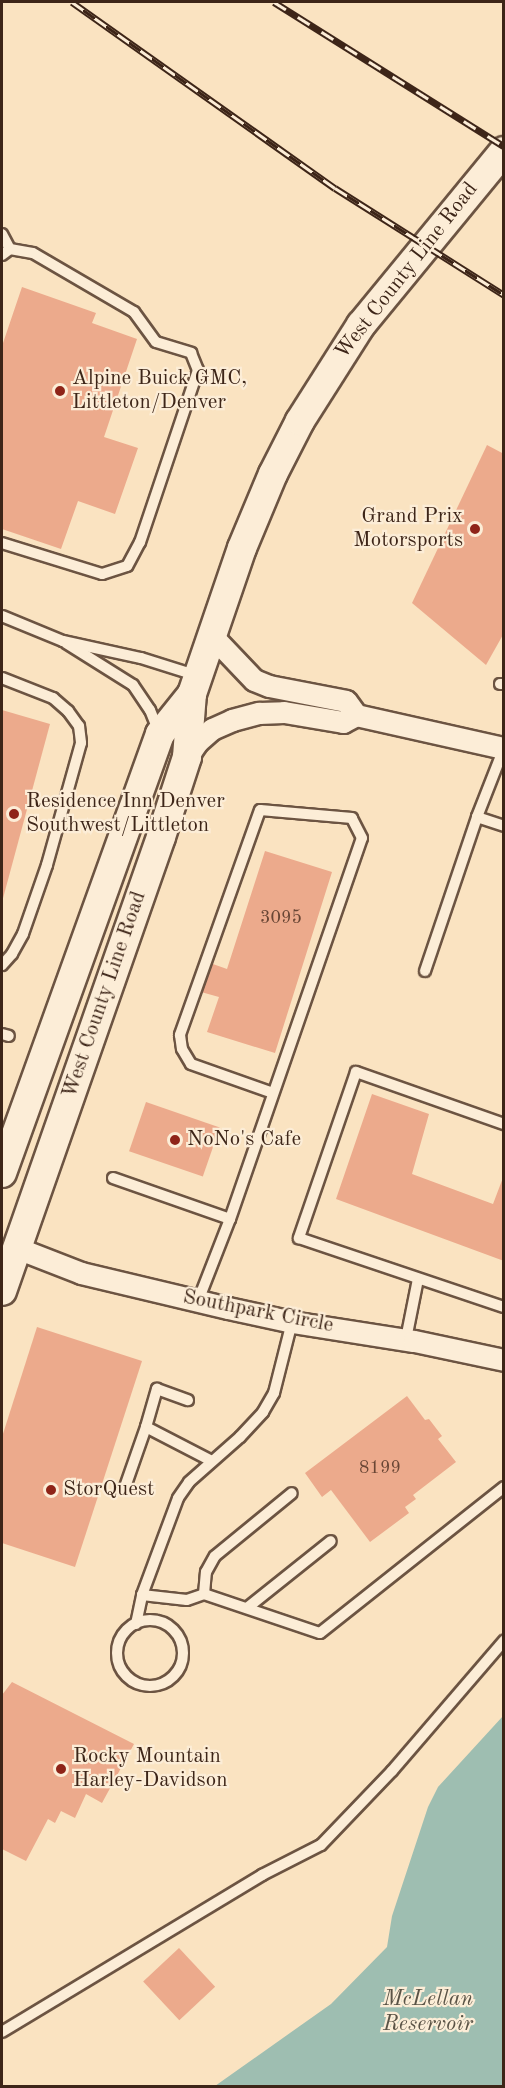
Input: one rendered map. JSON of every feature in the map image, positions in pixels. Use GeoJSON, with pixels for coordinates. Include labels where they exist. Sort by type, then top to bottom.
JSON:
{"type":"FeatureCollection","features":[{"type":"Feature","properties":{"kind":"main road","name":"West County Line Road"},"geometry":{"type":"LineString","coordinates":[[2,1292],[187,757],[195,685],[242,548],[273,474],[300,421],[361,325],[504,151]]}},
{"type":"Feature","properties":{"kind":"main road","name":"West County Line Road"},"geometry":{"type":"LineString","coordinates":[[2,1173],[160,734],[195,685]]}},
{"type":"Feature","properties":{"kind":"street"},"geometry":{"type":"LineString","coordinates":[[213,637],[254,680],[269,686],[346,701],[356,715]]}},
{"type":"Feature","properties":{"kind":"street"},"geometry":{"type":"LineString","coordinates":[[187,757],[197,742],[212,729],[232,720],[260,713],[284,712],[343,722],[356,715],[504,748]]}},
{"type":"Feature","properties":{"kind":"street","name":"Southpark Circle"},"geometry":{"type":"LineString","coordinates":[[16,1248],[81,1273],[198,1301],[292,1322],[406,1339],[504,1360]]}},
{"type":"Feature","properties":{"kind":"lane"},"geometry":{"type":"LineString","coordinates":[[2,234],[5,236],[6,252],[33,253],[134,312],[156,342],[191,354],[198,370],[140,542],[127,566],[102,574],[2,543]]}},
{"type":"Feature","properties":{"kind":"lane"},"geometry":{"type":"LineString","coordinates":[[2,616],[63,641],[133,685],[150,710],[160,734]]}},
{"type":"Feature","properties":{"kind":"lane"},"geometry":{"type":"LineString","coordinates":[[63,641],[141,657],[195,685]]}},
{"type":"Feature","properties":{"kind":"lane"},"geometry":{"type":"LineString","coordinates":[[2,678],[53,698],[68,711],[79,726],[81,743],[47,865],[23,934],[12,954],[2,965]]}},
{"type":"Feature","properties":{"kind":"lane"},"geometry":{"type":"LineString","coordinates":[[425,971],[477,817],[504,748]]}},
{"type":"Feature","properties":{"kind":"lane"},"geometry":{"type":"LineString","coordinates":[[198,1301],[230,1219],[362,838],[352,818],[260,810],[180,1035],[182,1049],[191,1064],[273,1093]]}},
{"type":"Feature","properties":{"kind":"lane"},"geometry":{"type":"LineString","coordinates":[[477,817],[504,826]]}},
{"type":"Feature","properties":{"kind":"lane"},"geometry":{"type":"LineString","coordinates":[[504,1124],[356,1072],[299,1238],[504,1307]]}},
{"type":"Feature","properties":{"kind":"lane"},"geometry":{"type":"LineString","coordinates":[[113,1178],[230,1219]]}},
{"type":"Feature","properties":{"kind":"lane"},"geometry":{"type":"LineString","coordinates":[[406,1339],[418,1279]]}},
{"type":"Feature","properties":{"kind":"lane"},"geometry":{"type":"LineString","coordinates":[[136,1624],[154,1621],[166,1625],[176,1634],[182,1645],[182,1658],[178,1670],[169,1680],[158,1685],[145,1686],[133,1682],[123,1673],[118,1662],[117,1648],[121,1636],[136,1624],[141,1595],[178,1498],[189,1482],[263,1412],[274,1393],[292,1322]]}},
{"type":"Feature","properties":{"kind":"lane"},"geometry":{"type":"LineString","coordinates":[[125,1486],[146,1427],[156,1389],[188,1400]]}},
{"type":"Feature","properties":{"kind":"lane"},"geometry":{"type":"LineString","coordinates":[[146,1427],[212,1461]]}},
{"type":"Feature","properties":{"kind":"lane"},"geometry":{"type":"LineString","coordinates":[[141,1595],[187,1600],[204,1594],[320,1633],[504,1486]]}},
{"type":"Feature","properties":{"kind":"lane"},"geometry":{"type":"LineString","coordinates":[[204,1594],[206,1572],[215,1556],[292,1493]]}},
{"type":"Feature","properties":{"kind":"lane"},"geometry":{"type":"LineString","coordinates":[[248,1608],[331,1541]]}},
{"type":"Feature","properties":{"kind":"lane"},"geometry":{"type":"LineString","coordinates":[[2,2032],[262,1875],[321,1845],[392,1771],[504,1641]]}},
{"type":"Feature","properties":{"kind":"water","name":"McLellan Reservoir"},"geometry":{"type":"Polygon","coordinates":[[[503,1716],[503,2086],[215,2086],[331,2004],[387,1947],[392,1916],[428,1807],[438,1787],[503,1716]]]}},
{"type":"Feature","properties":{"kind":"building","name":"Alpine Buick GMC, Littleton/Denver"},"geometry":{"type":"Polygon","coordinates":[[[22,287],[96,313],[92,323],[137,339],[104,437],[138,448],[115,514],[78,501],[61,549],[2,529],[2,346],[22,287]]]}},
{"type":"Feature","properties":{"kind":"building","name":"Grand Prix Motorsports"},"geometry":{"type":"Polygon","coordinates":[[[487,445],[504,454],[504,633],[486,665],[412,603],[487,445]]]}},
{"type":"Feature","properties":{"kind":"building","name":"Residence Inn Denver Southwest/Littleton"},"geometry":{"type":"Polygon","coordinates":[[[2,710],[50,724],[2,902],[2,710]]]}},
{"type":"Feature","properties":{"kind":"building"},"geometry":{"type":"Polygon","coordinates":[[[265,851],[332,872],[275,1053],[207,1032],[219,997],[201,992],[210,963],[227,969],[265,851]]]}},
{"type":"Feature","properties":{"kind":"building"},"geometry":{"type":"Polygon","coordinates":[[[372,1094],[429,1114],[412,1174],[493,1204],[504,1175],[504,1261],[336,1199],[372,1094]]]}},
{"type":"Feature","properties":{"kind":"building","name":"NoNo's Cafe"},"geometry":{"type":"Polygon","coordinates":[[[146,1102],[220,1127],[203,1177],[129,1151],[146,1102]]]}},
{"type":"Feature","properties":{"kind":"building","name":"StorQuest"},"geometry":{"type":"Polygon","coordinates":[[[37,1327],[142,1361],[75,1567],[2,1543],[2,1437],[37,1327]]]}},
{"type":"Feature","properties":{"kind":"building"},"geometry":{"type":"Polygon","coordinates":[[[407,1396],[425,1420],[429,1419],[442,1436],[438,1439],[456,1462],[413,1495],[416,1499],[405,1507],[409,1513],[370,1542],[331,1490],[322,1497],[305,1473],[407,1396]]]}},
{"type":"Feature","properties":{"kind":"building","name":"Rocky Mountain Harley-Davidson"},"geometry":{"type":"Polygon","coordinates":[[[12,1682],[134,1744],[102,1803],[86,1794],[75,1818],[61,1811],[55,1823],[48,1819],[26,1861],[2,1849],[2,1695],[12,1682]]]}},
{"type":"Feature","properties":{"kind":"building"},"geometry":{"type":"Polygon","coordinates":[[[179,1948],[215,1987],[179,2020],[143,1981],[179,1948]]]}},
{"type":"Feature","properties":{"kind":"railway"},"geometry":{"type":"LineString","coordinates":[[72,2],[335,188],[504,295]]}},
{"type":"Feature","properties":{"kind":"railway"},"geometry":{"type":"LineString","coordinates":[[274,2],[504,146]]}},
{"type":"Feature","properties":{"kind":"place","name":"Alpine Buick GMC, Littleton/Denver"},"geometry":{"type":"Point","coordinates":[60,391]}},
{"type":"Feature","properties":{"kind":"place","name":"Grand Prix Motorsports"},"geometry":{"type":"Point","coordinates":[475,529]}},
{"type":"Feature","properties":{"kind":"place","name":"Residence Inn Denver Southwest/Littleton"},"geometry":{"type":"Point","coordinates":[14,814]}},
{"type":"Feature","properties":{"kind":"place","name":"NoNo's Cafe"},"geometry":{"type":"Point","coordinates":[175,1140]}},
{"type":"Feature","properties":{"kind":"place","name":"StorQuest"},"geometry":{"type":"Point","coordinates":[51,1490]}},
{"type":"Feature","properties":{"kind":"place","name":"Rocky Mountain Harley-Davidson"},"geometry":{"type":"Point","coordinates":[61,1769]}}]}
